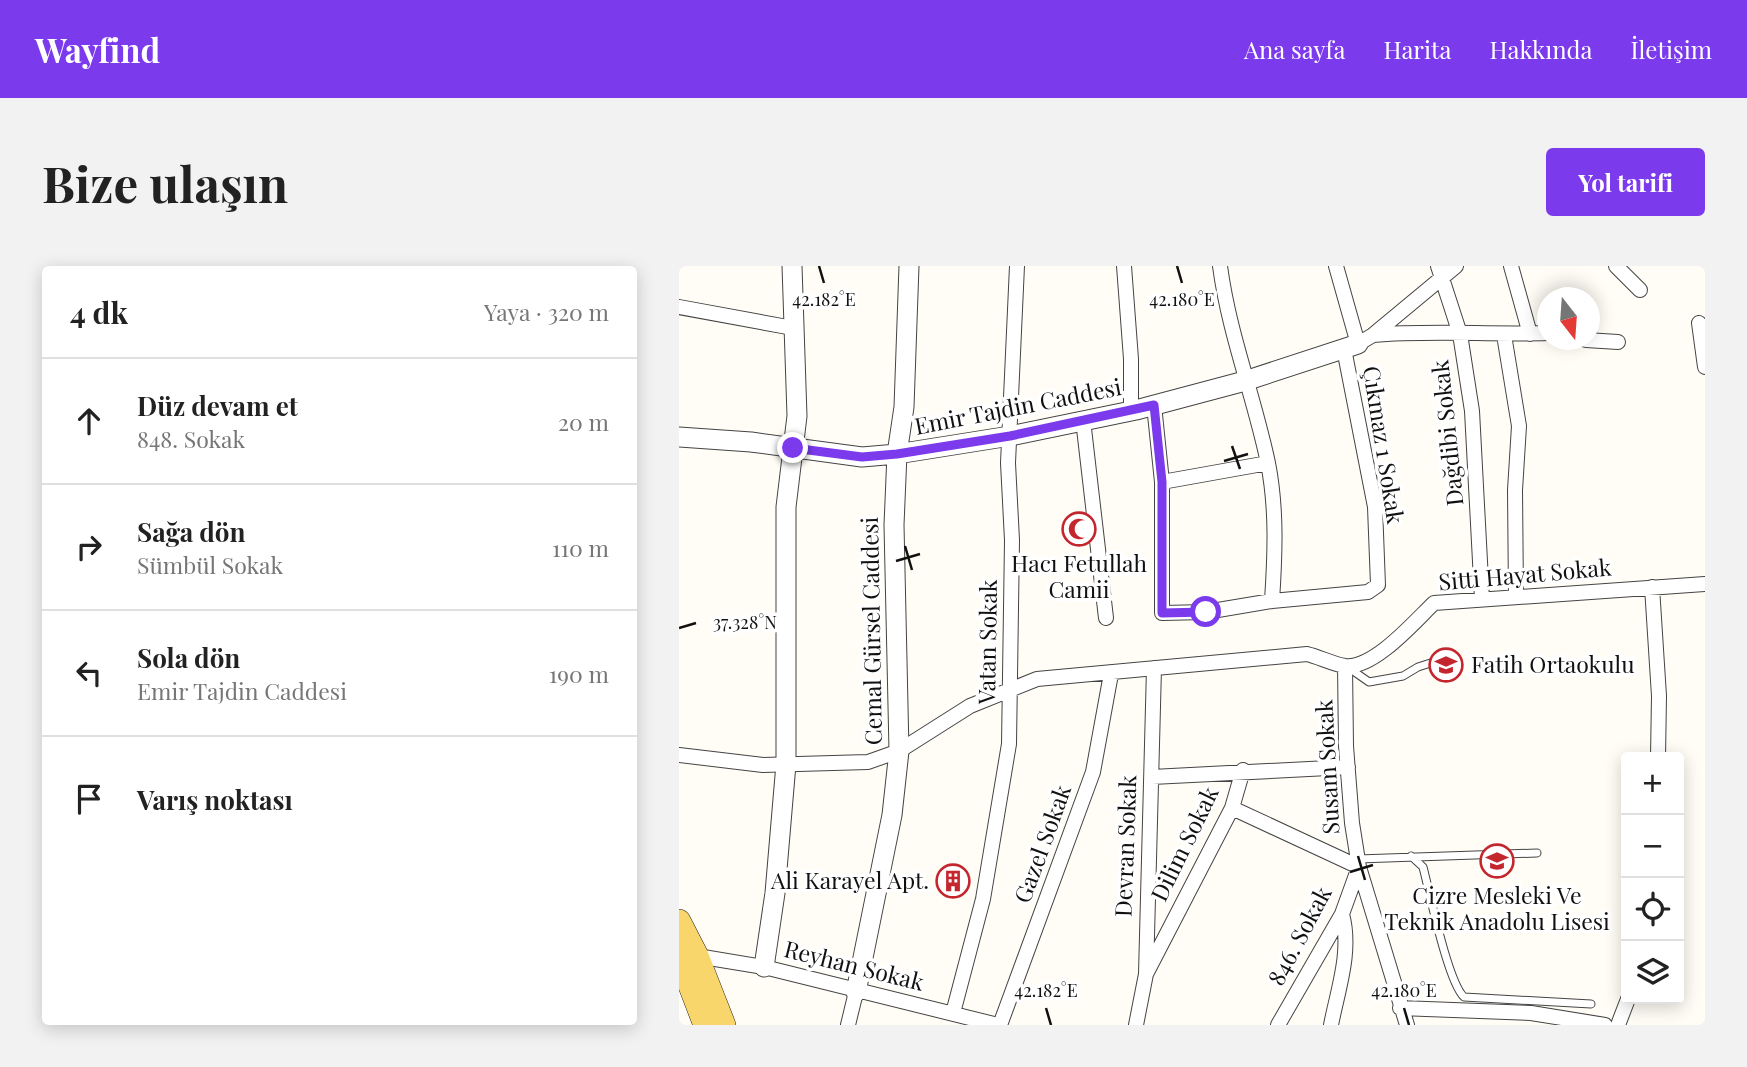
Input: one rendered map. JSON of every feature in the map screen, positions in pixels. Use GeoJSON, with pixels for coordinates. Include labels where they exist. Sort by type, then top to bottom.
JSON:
{"type":"FeatureCollection","features":[{"type":"Feature","properties":{"kind":"main road"},"geometry":{"type":"LineString","coordinates":[[679,921],[705,1025]]}},
{"type":"Feature","properties":{"kind":"main road"},"geometry":{"type":"LineString","coordinates":[[688,956],[724,1025]]}},
{"type":"Feature","properties":{"kind":"street"},"geometry":{"type":"LineString","coordinates":[[764,967],[775,893],[786,764],[786,507],[797,416],[792,266]]}},
{"type":"Feature","properties":{"kind":"street","name":"Cemal Gürsel Caddesi"},"geometry":{"type":"LineString","coordinates":[[856,992],[892,815],[899,751],[894,525],[897,454],[904,407],[909,266]]}},
{"type":"Feature","properties":{"kind":"street","name":"Vatan Sokak"},"geometry":{"type":"LineString","coordinates":[[953,1013],[983,899],[1009,744],[1012,687],[1012,540],[1007,463],[1017,266]]}},
{"type":"Feature","properties":{"kind":"street"},"geometry":{"type":"LineString","coordinates":[[1123,266],[1131,359],[1131,410]]}},
{"type":"Feature","properties":{"kind":"street"},"geometry":{"type":"LineString","coordinates":[[1154,405],[1162,482],[1162,613],[1206,612],[1272,601],[1275,552],[1268,463],[1226,308],[1220,266]]}},
{"type":"Feature","properties":{"kind":"street","name":"Çıkmaz 1 Sokak"},"geometry":{"type":"LineString","coordinates":[[1272,601],[1353,595],[1374,590],[1378,585],[1375,507],[1359,343],[1336,266]]}},
{"type":"Feature","properties":{"kind":"street"},"geometry":{"type":"LineString","coordinates":[[1359,343],[1440,271],[1456,266]]}},
{"type":"Feature","properties":{"kind":"street"},"geometry":{"type":"LineString","coordinates":[[1511,266],[1530,334]]}},
{"type":"Feature","properties":{"kind":"street"},"geometry":{"type":"LineString","coordinates":[[1616,266],[1640,290]]}},
{"type":"Feature","properties":{"kind":"street","name":"Dağdibi Sokak"},"geometry":{"type":"LineString","coordinates":[[1440,271],[1460,334],[1472,411],[1482,599]]}},
{"type":"Feature","properties":{"kind":"street"},"geometry":{"type":"LineString","coordinates":[[679,307],[793,328]]}},
{"type":"Feature","properties":{"kind":"street"},"geometry":{"type":"LineString","coordinates":[[1699,323],[1705,367]]}},
{"type":"Feature","properties":{"kind":"street"},"geometry":{"type":"LineString","coordinates":[[1359,343],[1410,332],[1537,334]]}},
{"type":"Feature","properties":{"kind":"street"},"geometry":{"type":"LineString","coordinates":[[1504,335],[1518,426],[1515,490],[1516,597]]}},
{"type":"Feature","properties":{"kind":"street"},"geometry":{"type":"LineString","coordinates":[[1600,341],[1618,342]]}},
{"type":"Feature","properties":{"kind":"street","name":"Emir Tajdin Caddesi"},"geometry":{"type":"LineString","coordinates":[[679,437],[862,457],[897,454],[1010,436],[1154,405],[1245,382],[1359,343]]}},
{"type":"Feature","properties":{"kind":"street"},"geometry":{"type":"LineString","coordinates":[[1083,420],[1106,618]]}},
{"type":"Feature","properties":{"kind":"street"},"geometry":{"type":"LineString","coordinates":[[1162,482],[1268,463]]}},
{"type":"Feature","properties":{"kind":"street","name":"Sitti Hayat Sokak"},"geometry":{"type":"LineString","coordinates":[[1346,666],[1366,660],[1400,638],[1434,603],[1705,584]]}},
{"type":"Feature","properties":{"kind":"street"},"geometry":{"type":"LineString","coordinates":[[1652,587],[1659,696],[1658,752]]}},
{"type":"Feature","properties":{"kind":"street"},"geometry":{"type":"LineString","coordinates":[[679,755],[786,764],[868,762],[899,751],[971,706],[1012,687],[1060,675],[1111,674],[1307,654],[1346,666]]}},
{"type":"Feature","properties":{"kind":"street","name":"Susam Sokak"},"geometry":{"type":"LineString","coordinates":[[1346,666],[1348,767],[1358,863],[1407,1025]]}},
{"type":"Feature","properties":{"kind":"street","name":"Devran Sokak"},"geometry":{"type":"LineString","coordinates":[[1136,1025],[1146,974],[1154,668]]}},
{"type":"Feature","properties":{"kind":"street","name":"Gazel Sokak"},"geometry":{"type":"LineString","coordinates":[[991,1024],[1093,772],[1111,674]]}},
{"type":"Feature","properties":{"kind":"street"},"geometry":{"type":"LineString","coordinates":[[1152,777],[1243,770],[1348,767]]}},
{"type":"Feature","properties":{"kind":"street","name":"Dilim Sokak"},"geometry":{"type":"LineString","coordinates":[[1146,974],[1232,808],[1243,770]]}},
{"type":"Feature","properties":{"kind":"street"},"geometry":{"type":"LineString","coordinates":[[1232,808],[1358,863]]}},
{"type":"Feature","properties":{"kind":"street","name":"846. Sokak"},"geometry":{"type":"LineString","coordinates":[[1278,1025],[1342,914],[1358,863]]}},
{"type":"Feature","properties":{"kind":"street"},"geometry":{"type":"LineString","coordinates":[[1331,1025],[1346,951],[1346,929],[1342,914]]}},
{"type":"Feature","properties":{"kind":"street","name":"Reyhan Sokak"},"geometry":{"type":"LineString","coordinates":[[688,956],[764,967],[991,1024]]}},
{"type":"Feature","properties":{"kind":"street"},"geometry":{"type":"LineString","coordinates":[[848,1025],[856,992]]}},
{"type":"Feature","properties":{"kind":"street"},"geometry":{"type":"LineString","coordinates":[[1618,1025],[1626,1004]]}},
{"type":"Feature","properties":{"kind":"street"},"geometry":{"type":"LineString","coordinates":[[1401,1008],[1464,1019],[1531,1013],[1605,1025]]}},
{"type":"Feature","properties":{"kind":"lane"},"geometry":{"type":"LineString","coordinates":[[1346,666],[1369,682],[1403,676],[1418,667],[1440,660]]}},
{"type":"Feature","properties":{"kind":"lane"},"geometry":{"type":"LineString","coordinates":[[1358,863],[1411,856],[1537,853]]}},
{"type":"Feature","properties":{"kind":"lane"},"geometry":{"type":"LineString","coordinates":[[1411,856],[1423,867],[1451,970],[1458,992],[1464,998],[1591,1004]]}},
{"type":"Feature","properties":{"kind":"place","name":"Hacı Fetullah Camii"},"geometry":{"type":"Point","coordinates":[1079,529]}},
{"type":"Feature","properties":{"kind":"place","name":"Fatih Ortaokulu"},"geometry":{"type":"Point","coordinates":[1446,665]}},
{"type":"Feature","properties":{"kind":"place","name":"Cizre Mesleki Ve Teknik Anadolu Lisesi"},"geometry":{"type":"Point","coordinates":[1497,861]}},
{"type":"Feature","properties":{"kind":"place","name":"Ali Karayel Apt."},"geometry":{"type":"Point","coordinates":[953,881]}},
{"type":"Feature","properties":{"kind":"route"},"geometry":{"type":"LineString","coordinates":[[793,448],[862,457],[897,454],[1010,436],[1154,405],[1162,482],[1160,607],[1162,613],[1168,615],[1206,612]]}}]}
